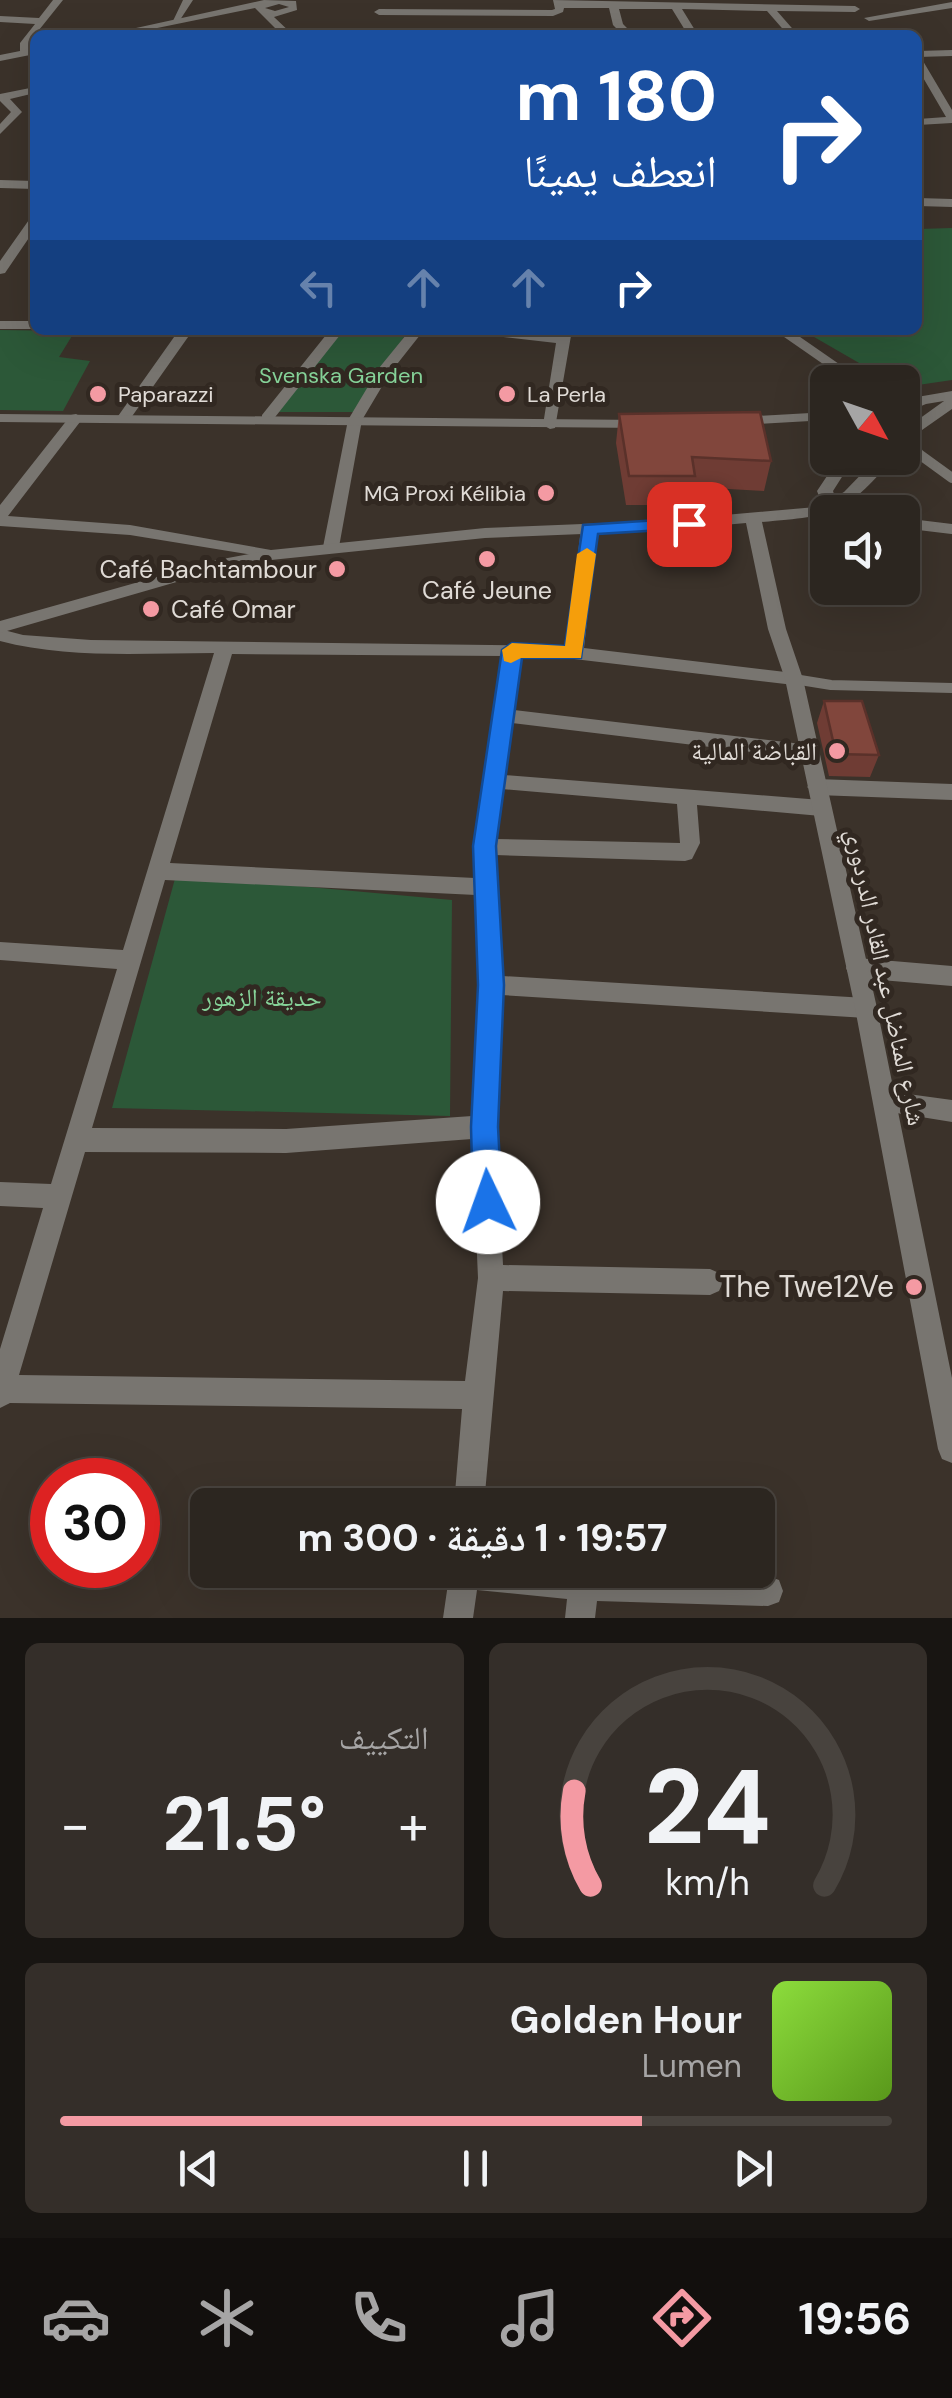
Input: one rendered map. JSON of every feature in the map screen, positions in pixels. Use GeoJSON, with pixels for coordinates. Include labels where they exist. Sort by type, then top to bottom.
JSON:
{"type":"FeatureCollection","features":[{"type":"Feature","properties":{"kind":"street"},"geometry":{"type":"LineString","coordinates":[[35,30],[58,0]]}},
{"type":"Feature","properties":{"kind":"street"},"geometry":{"type":"LineString","coordinates":[[175,21],[188,0]]}},
{"type":"Feature","properties":{"kind":"street"},"geometry":{"type":"LineString","coordinates":[[372,0],[380,18],[553,13],[559,12],[559,3],[855,9]]}},
{"type":"Feature","properties":{"kind":"street"},"geometry":{"type":"LineString","coordinates":[[842,0],[880,26]]}},
{"type":"Feature","properties":{"kind":"street"},"geometry":{"type":"LineString","coordinates":[[612,3],[618,25],[624,30]]}},
{"type":"Feature","properties":{"kind":"street"},"geometry":{"type":"LineString","coordinates":[[133,30],[222,10],[297,4],[289,30]]}},
{"type":"Feature","properties":{"kind":"street"},"geometry":{"type":"LineString","coordinates":[[268,5],[284,30]]}},
{"type":"Feature","properties":{"kind":"street"},"geometry":{"type":"LineString","coordinates":[[869,18],[952,5]]}},
{"type":"Feature","properties":{"kind":"street"},"geometry":{"type":"LineString","coordinates":[[676,8],[690,30]]}},
{"type":"Feature","properties":{"kind":"street"},"geometry":{"type":"LineString","coordinates":[[771,10],[789,30]]}},
{"type":"Feature","properties":{"kind":"street"},"geometry":{"type":"LineString","coordinates":[[0,19],[42,21]]}},
{"type":"Feature","properties":{"kind":"street"},"geometry":{"type":"LineString","coordinates":[[0,58],[30,52]]}},
{"type":"Feature","properties":{"kind":"street"},"geometry":{"type":"LineString","coordinates":[[922,57],[952,53]]}},
{"type":"Feature","properties":{"kind":"street"},"geometry":{"type":"LineString","coordinates":[[922,67],[952,120]]}},
{"type":"Feature","properties":{"kind":"street"},"geometry":{"type":"LineString","coordinates":[[922,89],[952,98]]}},
{"type":"Feature","properties":{"kind":"street"},"geometry":{"type":"LineString","coordinates":[[1,98],[30,91]]}},
{"type":"Feature","properties":{"kind":"street"},"geometry":{"type":"LineString","coordinates":[[0,131],[16,112],[1,98]]}},
{"type":"Feature","properties":{"kind":"street"},"geometry":{"type":"LineString","coordinates":[[922,122],[952,120]]}},
{"type":"Feature","properties":{"kind":"street"},"geometry":{"type":"LineString","coordinates":[[0,184],[30,185]]}},
{"type":"Feature","properties":{"kind":"street"},"geometry":{"type":"LineString","coordinates":[[922,202],[952,203]]}},
{"type":"Feature","properties":{"kind":"street"},"geometry":{"type":"LineString","coordinates":[[0,270],[30,227]]}},
{"type":"Feature","properties":{"kind":"street"},"geometry":{"type":"LineString","coordinates":[[0,325],[30,325]]}},
{"type":"Feature","properties":{"kind":"street"},"geometry":{"type":"LineString","coordinates":[[123,418],[182,335]]}},
{"type":"Feature","properties":{"kind":"street"},"geometry":{"type":"LineString","coordinates":[[268,418],[334,335]]}},
{"type":"Feature","properties":{"kind":"street"},"geometry":{"type":"LineString","coordinates":[[331,547],[355,420],[384,371],[412,335]]}},
{"type":"Feature","properties":{"kind":"street"},"geometry":{"type":"LineString","coordinates":[[550,425],[564,335]]}},
{"type":"Feature","properties":{"kind":"street"},"geometry":{"type":"LineString","coordinates":[[788,335],[832,365]]}},
{"type":"Feature","properties":{"kind":"street"},"geometry":{"type":"LineString","coordinates":[[920,401],[952,399]]}},
{"type":"Feature","properties":{"kind":"street"},"geometry":{"type":"LineString","coordinates":[[920,425],[952,399]]}},
{"type":"Feature","properties":{"kind":"street"},"geometry":{"type":"LineString","coordinates":[[717,421],[810,417]]}},
{"type":"Feature","properties":{"kind":"street"},"geometry":{"type":"LineString","coordinates":[[0,418],[663,423]]}},
{"type":"Feature","properties":{"kind":"street"},"geometry":{"type":"LineString","coordinates":[[0,519],[76,418]]}},
{"type":"Feature","properties":{"kind":"street"},"geometry":{"type":"LineString","coordinates":[[802,418],[810,423]]}},
{"type":"Feature","properties":{"kind":"street"},"geometry":{"type":"LineString","coordinates":[[850,495],[869,475]]}},
{"type":"Feature","properties":{"kind":"street"},"geometry":{"type":"LineString","coordinates":[[0,627],[198,570],[271,555],[485,533],[754,519],[810,511]]}},
{"type":"Feature","properties":{"kind":"street"},"geometry":{"type":"LineString","coordinates":[[0,519],[130,530],[271,555]]}},
{"type":"Feature","properties":{"kind":"street","name":"شارع المناضل عبد القادر الدردوري"},"geometry":{"type":"LineString","coordinates":[[754,519],[858,968],[952,1449]]}},
{"type":"Feature","properties":{"kind":"street"},"geometry":{"type":"LineString","coordinates":[[574,653],[590,529]]}},
{"type":"Feature","properties":{"kind":"street"},"geometry":{"type":"LineString","coordinates":[[0,635],[59,645],[574,653],[794,679]]}},
{"type":"Feature","properties":{"kind":"street"},"geometry":{"type":"LineString","coordinates":[[224,650],[1,1392],[476,1395]]}},
{"type":"Feature","properties":{"kind":"street"},"geometry":{"type":"LineString","coordinates":[[470,1488],[476,1395],[491,1278],[484,1127],[491,985],[484,846],[512,650]]}},
{"type":"Feature","properties":{"kind":"street"},"geometry":{"type":"LineString","coordinates":[[501,715],[810,752]]}},
{"type":"Feature","properties":{"kind":"street"},"geometry":{"type":"LineString","coordinates":[[492,781],[686,797],[819,798],[952,792]]}},
{"type":"Feature","properties":{"kind":"street"},"geometry":{"type":"LineString","coordinates":[[484,846],[680,854],[688,851],[690,843],[686,797]]}},
{"type":"Feature","properties":{"kind":"street"},"geometry":{"type":"LineString","coordinates":[[157,871],[488,887]]}},
{"type":"Feature","properties":{"kind":"street"},"geometry":{"type":"LineString","coordinates":[[0,951],[130,960]]}},
{"type":"Feature","properties":{"kind":"street"},"geometry":{"type":"LineString","coordinates":[[858,968],[952,976]]}},
{"type":"Feature","properties":{"kind":"street"},"geometry":{"type":"LineString","coordinates":[[491,985],[866,1008]]}},
{"type":"Feature","properties":{"kind":"street"},"geometry":{"type":"LineString","coordinates":[[886,1102],[952,1111]]}},
{"type":"Feature","properties":{"kind":"street"},"geometry":{"type":"LineString","coordinates":[[79,1140],[286,1141],[484,1127]]}},
{"type":"Feature","properties":{"kind":"street"},"geometry":{"type":"LineString","coordinates":[[0,1194],[61,1196]]}},
{"type":"Feature","properties":{"kind":"street"},"geometry":{"type":"LineString","coordinates":[[491,1278],[710,1282]]}},
{"type":"Feature","properties":{"kind":"street"},"geometry":{"type":"LineString","coordinates":[[458,1618],[463,1588]]}},
{"type":"Feature","properties":{"kind":"street"},"geometry":{"type":"LineString","coordinates":[[580,1618],[583,1588]]}},
{"type":"Feature","properties":{"kind":"street"},"geometry":{"type":"LineString","coordinates":[[676,1588],[768,1591]]}},
{"type":"Feature","properties":{"kind":"lane"},"geometry":{"type":"LineString","coordinates":[[920,455],[952,478]]}},
{"type":"Feature","properties":{"kind":"lane"},"geometry":{"type":"LineString","coordinates":[[920,525],[952,529]]}},
{"type":"Feature","properties":{"kind":"lane"},"geometry":{"type":"LineString","coordinates":[[794,679],[831,686],[952,688]]}},
{"type":"Feature","properties":{"kind":"green space"},"geometry":{"type":"Polygon","coordinates":[[[952,228],[952,380],[920,385],[920,365],[863,365],[811,335],[922,335],[922,229],[952,228]]]}},
{"type":"Feature","properties":{"kind":"green space"},"geometry":{"type":"Polygon","coordinates":[[[0,330],[73,335],[59,357],[90,361],[63,411],[0,410],[0,330]]]}},
{"type":"Feature","properties":{"kind":"green space","name":"Svenska Garden"},"geometry":{"type":"Polygon","coordinates":[[[328,335],[405,335],[357,412],[274,412],[328,335]]]}},
{"type":"Feature","properties":{"kind":"green space","name":"حديقة الزهور"},"geometry":{"type":"Polygon","coordinates":[[[176,875],[452,900],[450,1116],[112,1108],[176,875]]]}},
{"type":"Feature","properties":{"kind":"building"},"geometry":{"type":"Polygon","coordinates":[[[760,412],[771,461],[692,457],[695,476],[629,476],[619,414],[760,412]]]}},
{"type":"Feature","properties":{"kind":"building"},"geometry":{"type":"Polygon","coordinates":[[[824,701],[862,701],[879,755],[836,754],[824,701]]]}},
{"type":"Feature","properties":{"kind":"slow traffic"},"geometry":{"type":"LineString","coordinates":[[511,656],[512,650],[574,653],[587,554]]}},
{"type":"Feature","properties":{"kind":"place","name":"Paparazzi"},"geometry":{"type":"Point","coordinates":[98,394]}},
{"type":"Feature","properties":{"kind":"place","name":"La Perla"},"geometry":{"type":"Point","coordinates":[507,394]}},
{"type":"Feature","properties":{"kind":"place","name":"MG Proxi Kélibia"},"geometry":{"type":"Point","coordinates":[546,493]}},
{"type":"Feature","properties":{"kind":"place","name":"Café Jeune"},"geometry":{"type":"Point","coordinates":[487,559]}},
{"type":"Feature","properties":{"kind":"place","name":"Café Bachtambour"},"geometry":{"type":"Point","coordinates":[337,569]}},
{"type":"Feature","properties":{"kind":"place","name":"Café Omar"},"geometry":{"type":"Point","coordinates":[151,609]}},
{"type":"Feature","properties":{"kind":"place","name":"القباضة المالية"},"geometry":{"type":"Point","coordinates":[837,751]}},
{"type":"Feature","properties":{"kind":"place","name":"The Twe12Ve"},"geometry":{"type":"Point","coordinates":[914,1287]}},
{"type":"Feature","properties":{"kind":"route"},"geometry":{"type":"LineString","coordinates":[[488,1202],[484,1127],[491,985],[484,846],[512,650],[574,653],[590,529],[689,524]]}}]}
